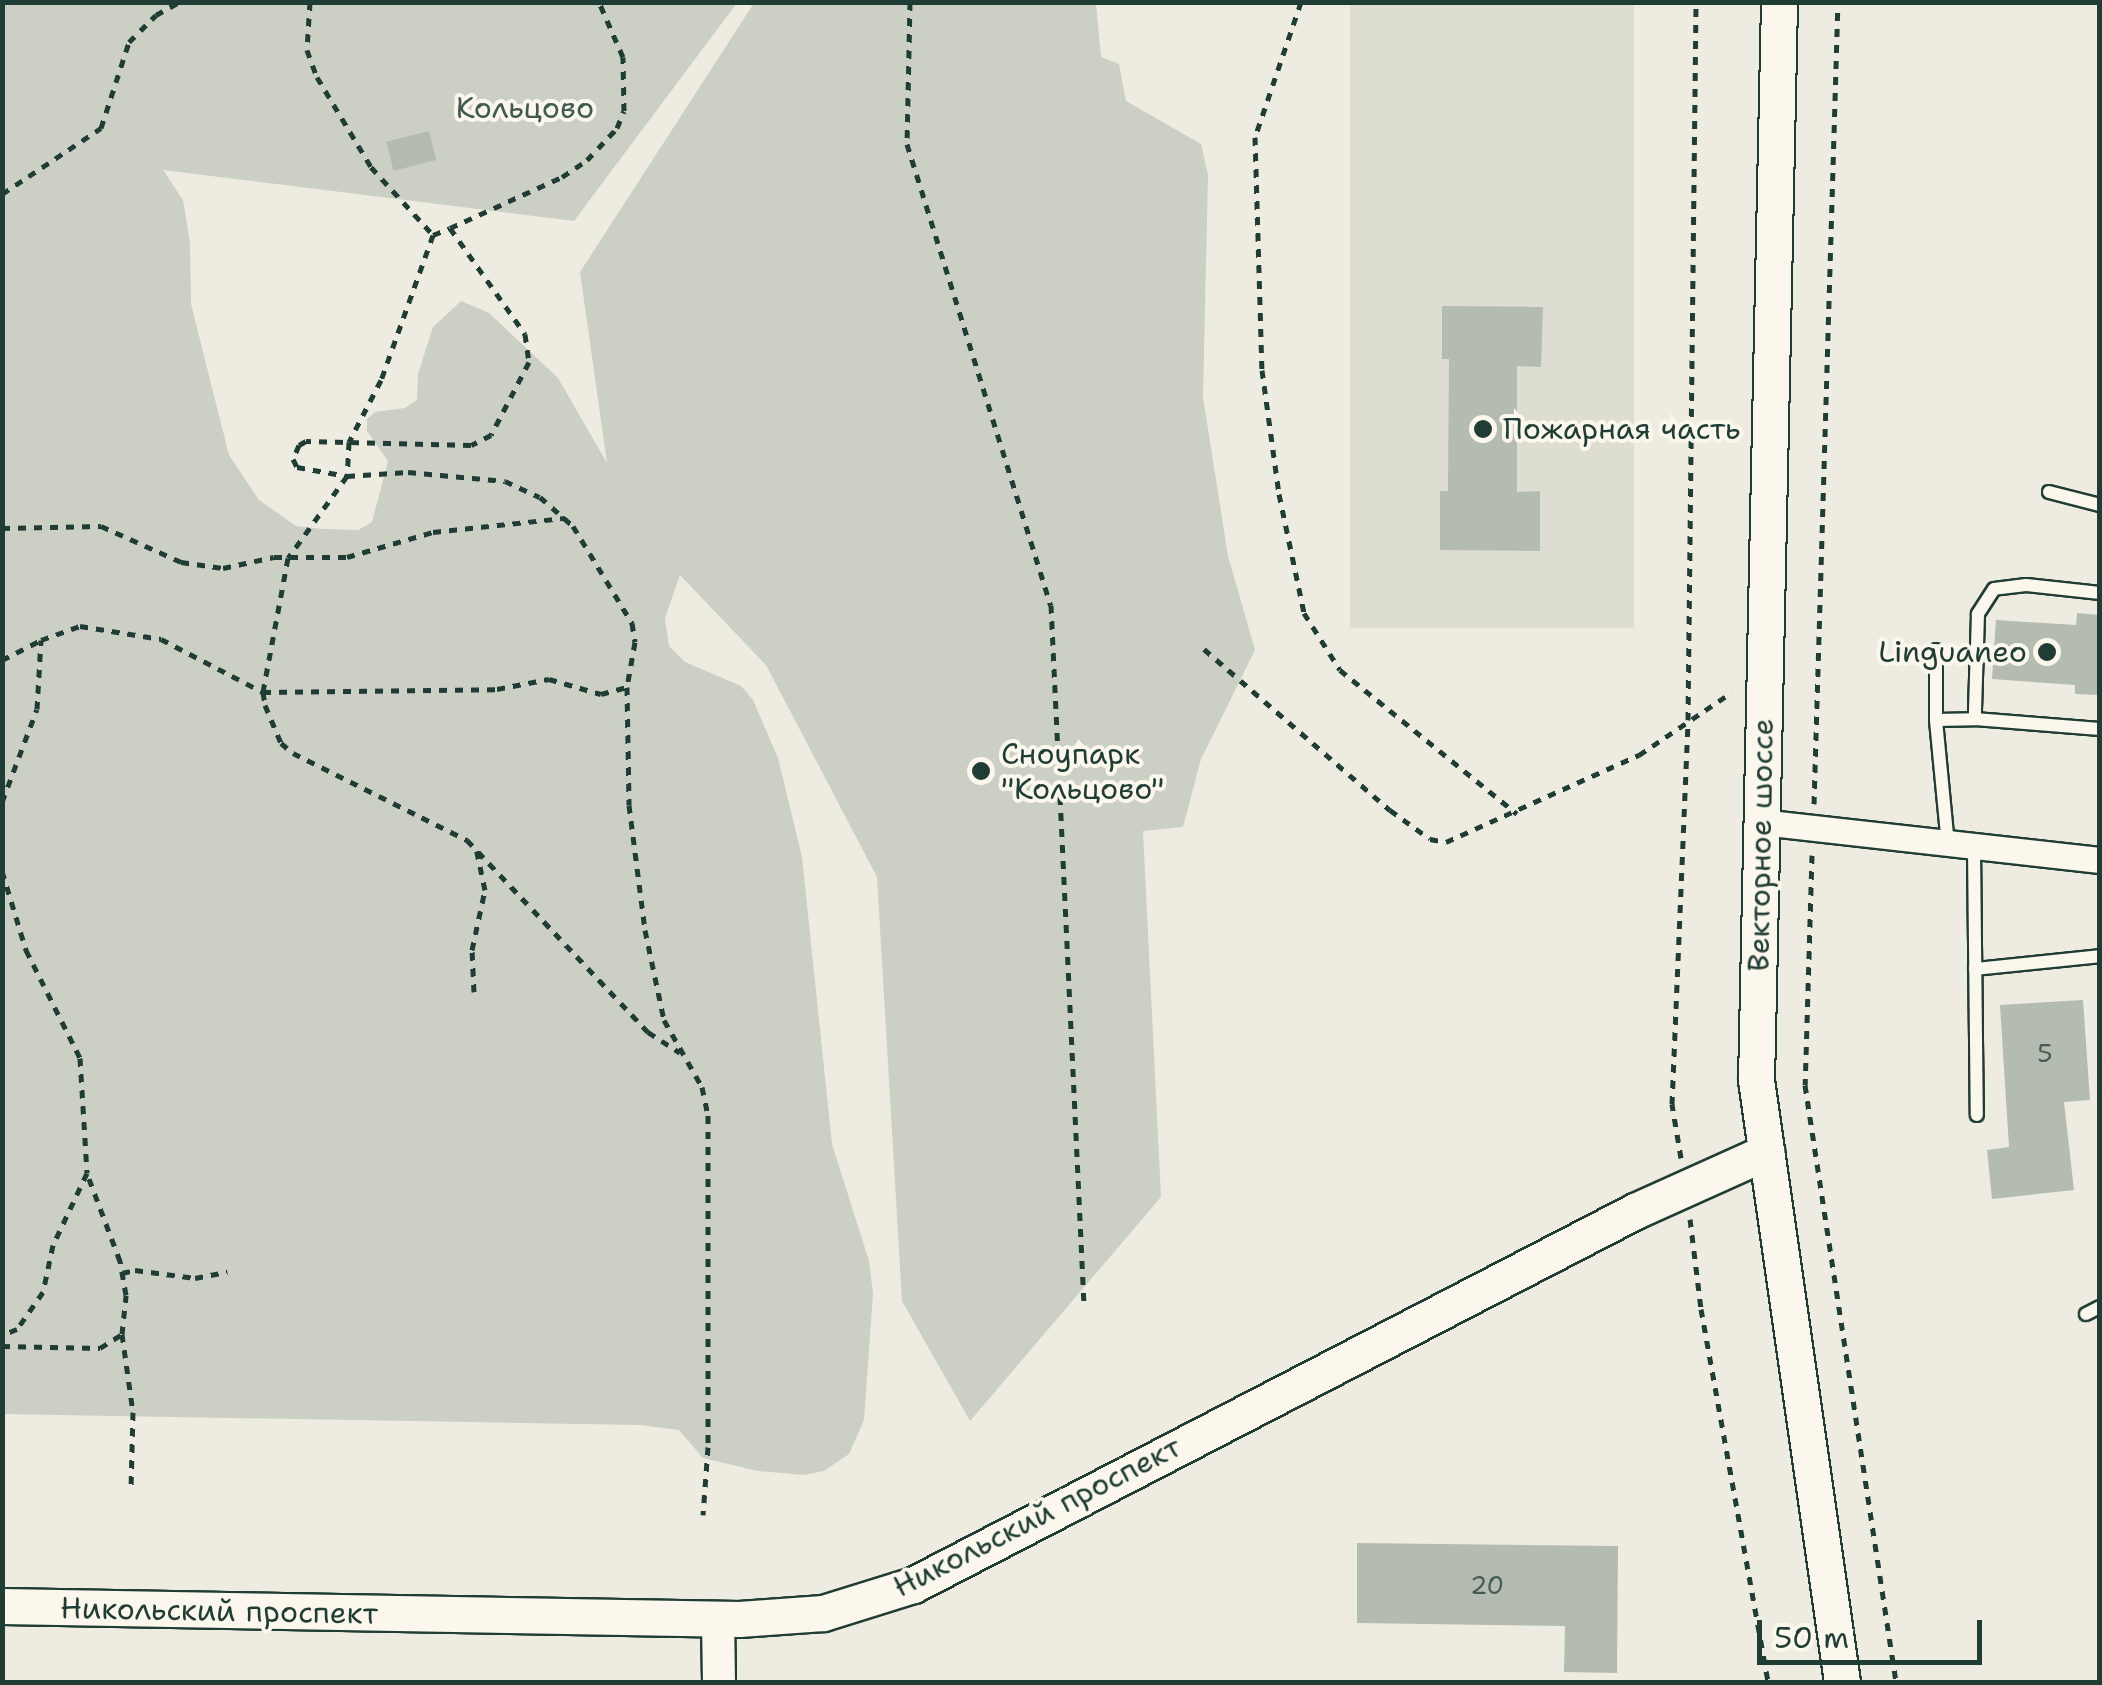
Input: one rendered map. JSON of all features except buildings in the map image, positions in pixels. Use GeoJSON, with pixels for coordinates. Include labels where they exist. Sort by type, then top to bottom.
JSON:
{"type":"FeatureCollection","features":[{"type":"Feature","properties":{"kind":"main road","name":"Векторное шоссе"},"geometry":{"type":"LineString","coordinates":[[1779,2],[1756,1080],[1842,1682]]}},
{"type":"Feature","properties":{"kind":"main road","name":"Никольский проспект"},"geometry":{"type":"LineString","coordinates":[[2,1606],[718,1618],[824,1613],[913,1585],[1686,1186],[1766,1152]]}},
{"type":"Feature","properties":{"kind":"street"},"geometry":{"type":"LineString","coordinates":[[1761,822],[2100,860]]}},
{"type":"Feature","properties":{"kind":"street"},"geometry":{"type":"LineString","coordinates":[[718,1618],[720,1682]]}},
{"type":"Feature","properties":{"kind":"lane"},"geometry":{"type":"LineString","coordinates":[[2049,492],[2100,505]]}},
{"type":"Feature","properties":{"kind":"lane"},"geometry":{"type":"LineString","coordinates":[[1975,720],[1978,614],[1994,589],[2026,585],[2100,593]]}},
{"type":"Feature","properties":{"kind":"lane"},"geometry":{"type":"LineString","coordinates":[[1936,650],[1936,720],[1948,845]]}},
{"type":"Feature","properties":{"kind":"lane"},"geometry":{"type":"LineString","coordinates":[[1936,720],[2100,730]]}},
{"type":"Feature","properties":{"kind":"lane"},"geometry":{"type":"LineString","coordinates":[[1974,848],[1977,1115]]}},
{"type":"Feature","properties":{"kind":"lane"},"geometry":{"type":"LineString","coordinates":[[1974,969],[2100,956]]}},
{"type":"Feature","properties":{"kind":"lane"},"geometry":{"type":"LineString","coordinates":[[2086,1314],[2100,1307]]}},
{"type":"Feature","properties":{"kind":"path"},"geometry":{"type":"LineString","coordinates":[[2,194],[101,128],[128,42],[156,15],[179,2]]}},
{"type":"Feature","properties":{"kind":"path"},"geometry":{"type":"LineString","coordinates":[[310,2],[307,50],[317,78],[371,167],[433,236]]}},
{"type":"Feature","properties":{"kind":"path"},"geometry":{"type":"LineString","coordinates":[[599,2],[623,57],[624,110],[617,128],[587,160],[562,177],[433,236],[381,380],[350,442],[346,476],[288,558],[263,692],[282,743],[293,753],[413,811],[476,848],[648,1032],[680,1054]]}},
{"type":"Feature","properties":{"kind":"path"},"geometry":{"type":"LineString","coordinates":[[910,2],[907,144],[1051,605],[1084,1306]]}},
{"type":"Feature","properties":{"kind":"path"},"geometry":{"type":"LineString","coordinates":[[1301,2],[1255,137],[1262,370],[1278,494],[1304,614],[1340,670],[1518,814]]}},
{"type":"Feature","properties":{"kind":"path"},"geometry":{"type":"LineString","coordinates":[[1696,2],[1688,720],[1672,1104],[1701,1309],[1768,1682]]}},
{"type":"Feature","properties":{"kind":"path"},"geometry":{"type":"LineString","coordinates":[[450,228],[526,334],[529,362],[496,428],[483,442],[306,441],[294,453],[297,468],[346,476],[408,472],[506,481],[540,497],[565,518],[632,623],[636,642],[627,687],[628,806],[645,930],[664,1020],[702,1087],[708,1115],[708,1447],[703,1515]]}},
{"type":"Feature","properties":{"kind":"path"},"geometry":{"type":"LineString","coordinates":[[2,528],[101,526],[181,562],[224,568],[288,558],[347,557],[433,532],[565,518]]}},
{"type":"Feature","properties":{"kind":"path"},"geometry":{"type":"LineString","coordinates":[[2,660],[80,626],[160,638],[263,692],[497,689],[549,679],[601,694],[627,687]]}},
{"type":"Feature","properties":{"kind":"path"},"geometry":{"type":"LineString","coordinates":[[2,802],[37,709],[41,640]]}},
{"type":"Feature","properties":{"kind":"path"},"geometry":{"type":"LineString","coordinates":[[1204,649],[1430,839],[1460,840],[1639,755],[1764,671]]}},
{"type":"Feature","properties":{"kind":"path"},"geometry":{"type":"LineString","coordinates":[[474,992],[472,950],[485,890],[476,848]]}},
{"type":"Feature","properties":{"kind":"path"},"geometry":{"type":"LineString","coordinates":[[2,871],[26,950],[80,1058],[87,1172],[126,1295],[122,1334],[133,1412],[131,1489]]}},
{"type":"Feature","properties":{"kind":"path"},"geometry":{"type":"LineString","coordinates":[[2,1335],[17,1329],[43,1292],[53,1246],[87,1172]]}},
{"type":"Feature","properties":{"kind":"path"},"geometry":{"type":"LineString","coordinates":[[122,1273],[135,1270],[195,1278],[226,1272]]}},
{"type":"Feature","properties":{"kind":"path"},"geometry":{"type":"LineString","coordinates":[[2,1346],[100,1348],[122,1334]]}},
{"type":"Feature","properties":{"kind":"shaded area"},"geometry":{"type":"Polygon","coordinates":[[[1350,3],[1634,3],[1634,628],[1350,628],[1350,3]]]}},
{"type":"Feature","properties":{"kind":"green space","name":"Кольцово"},"geometry":{"type":"Polygon","coordinates":[[[3,3],[737,3],[574,221],[163,170],[183,200],[190,243],[191,304],[229,455],[259,500],[296,526],[358,530],[372,522],[388,461],[367,431],[367,419],[375,412],[405,408],[417,400],[418,374],[433,327],[461,301],[489,313],[558,378],[607,463],[580,272],[754,3],[1096,3],[1101,57],[1119,64],[1126,101],[1201,144],[1208,175],[1203,397],[1228,556],[1255,650],[1201,759],[1183,827],[1143,831],[1161,1197],[970,1421],[902,1301],[877,877],[766,665],[680,575],[665,618],[669,646],[685,662],[741,686],[753,700],[778,758],[802,857],[832,1144],[869,1261],[873,1293],[864,1420],[849,1454],[824,1471],[804,1475],[758,1471],[703,1458],[679,1430],[639,1425],[3,1414],[3,3]]]}},
{"type":"Feature","properties":{"kind":"place","name":"Пожарная часть"},"geometry":{"type":"Point","coordinates":[1483,429]}},
{"type":"Feature","properties":{"kind":"place","name":"Linguaneo"},"geometry":{"type":"Point","coordinates":[2047,652]}},
{"type":"Feature","properties":{"kind":"place","name":"Сноупарк \"Кольцово\""},"geometry":{"type":"Point","coordinates":[981,771]}}]}
